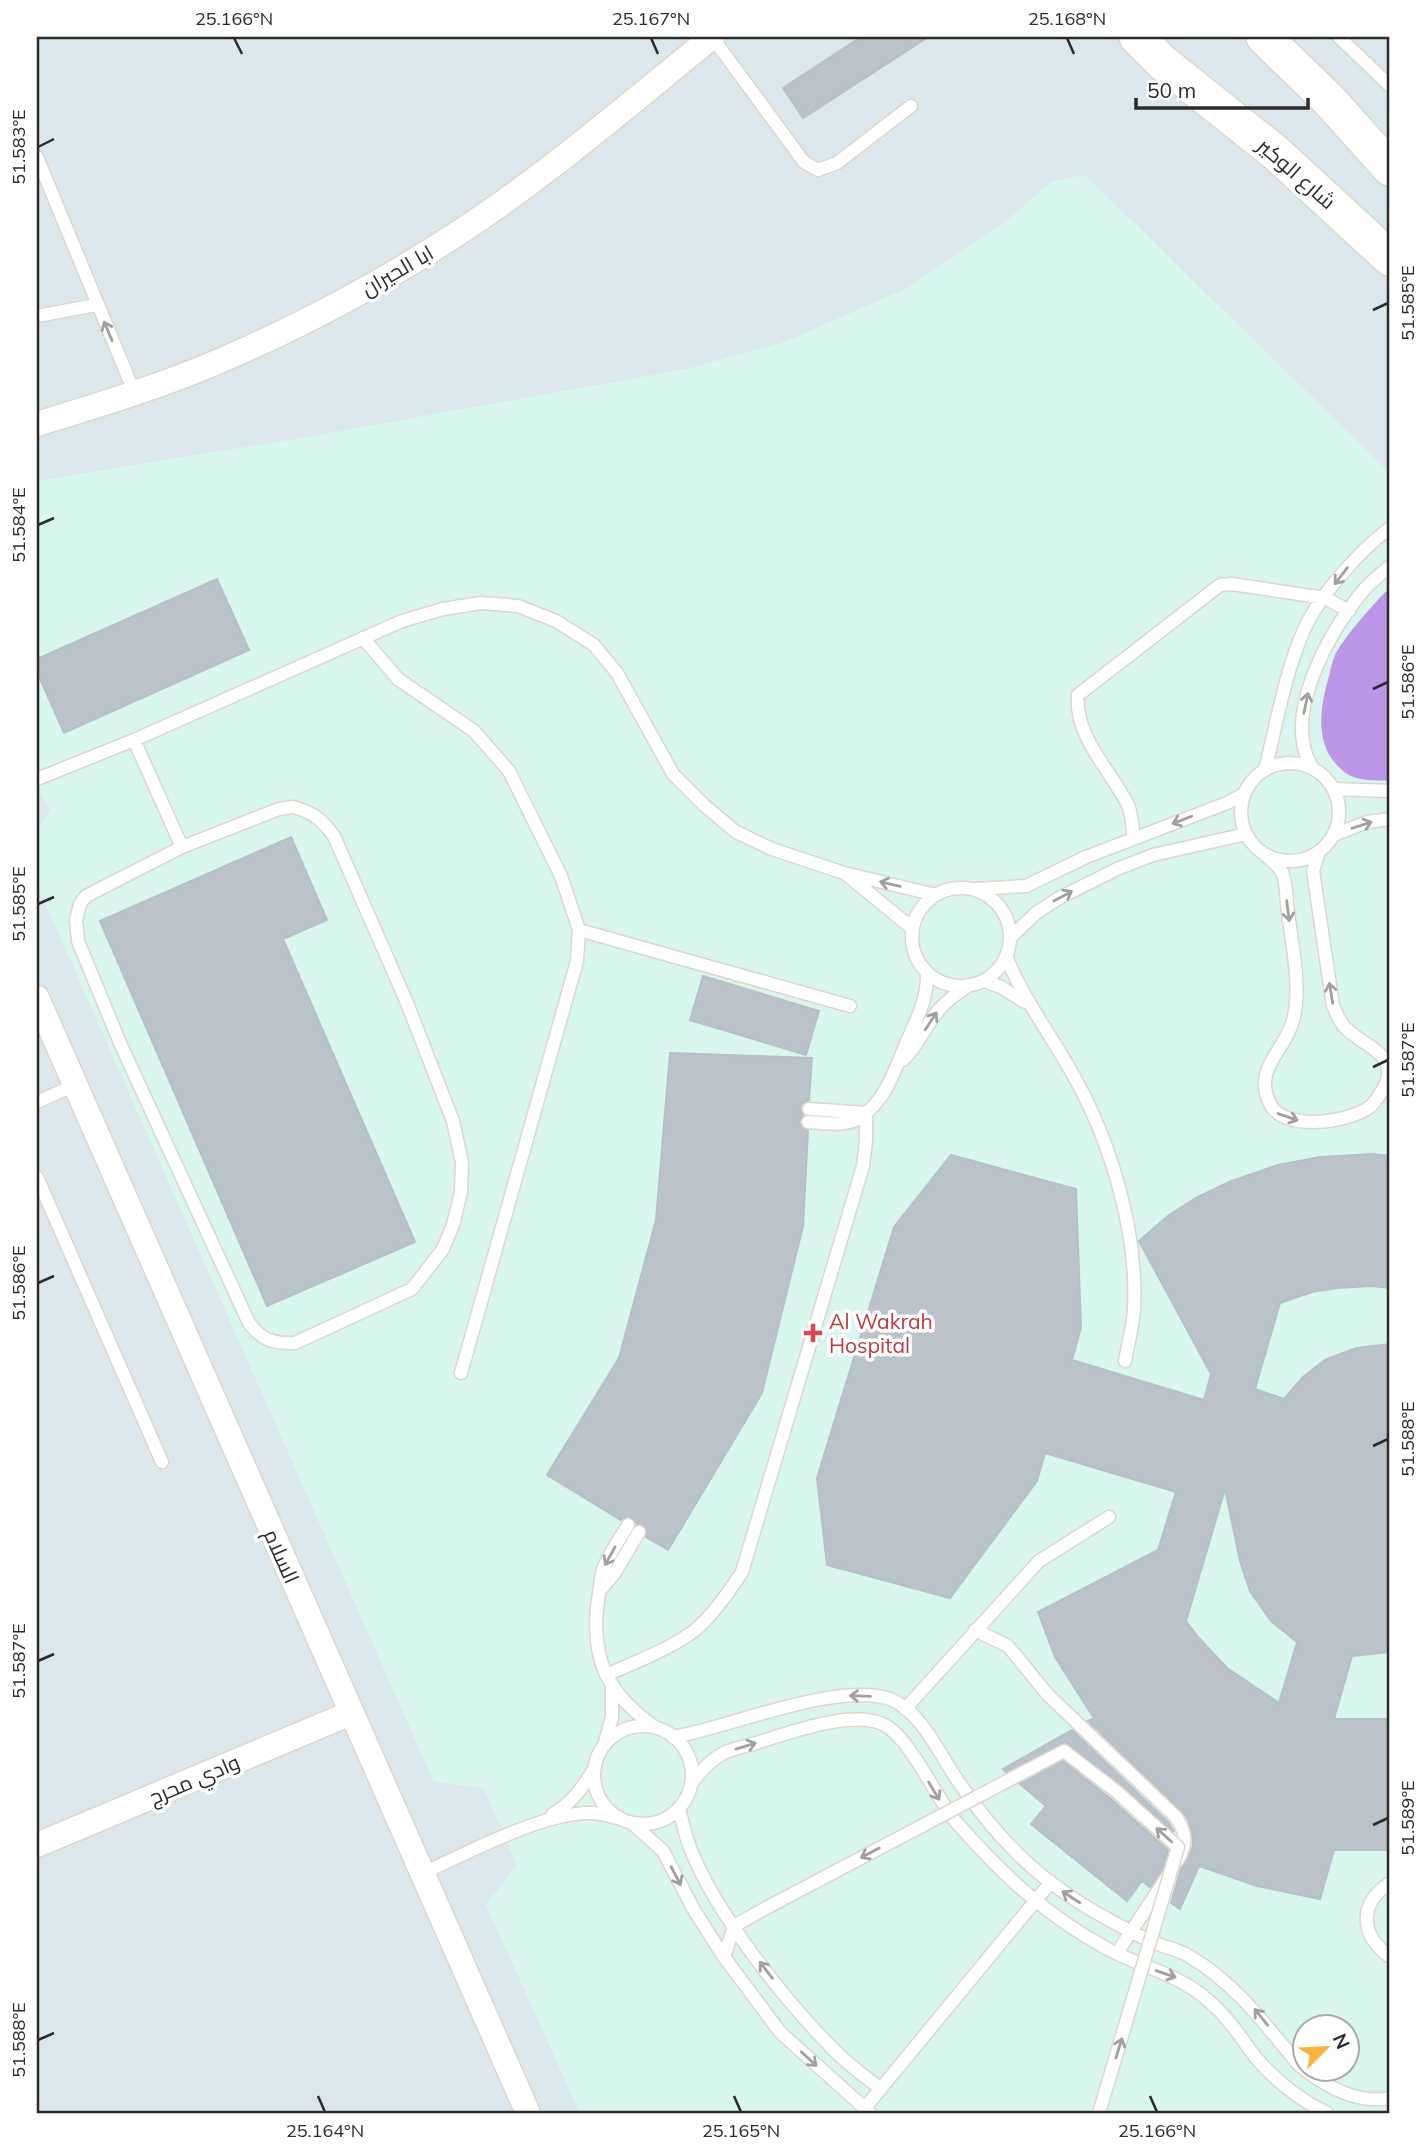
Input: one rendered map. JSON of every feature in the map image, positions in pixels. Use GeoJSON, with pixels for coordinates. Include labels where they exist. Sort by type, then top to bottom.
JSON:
{"type":"FeatureCollection","features":[{"type":"Feature","properties":{"kind":"main road","name":"شارع الوكير"},"geometry":{"type":"LineString","coordinates":[[1137,37],[1163,63],[1276,153],[1385,256]]}},
{"type":"Feature","properties":{"kind":"main road"},"geometry":{"type":"LineString","coordinates":[[1264,37],[1328,99],[1390,168]]}},
{"type":"Feature","properties":{"kind":"street","name":"ابا الحيران"},"geometry":{"type":"LineString","coordinates":[[37,424],[135,394],[222,360],[324,311],[439,246],[549,169],[712,37]]}},
{"type":"Feature","properties":{"kind":"street","name":"السلام"},"geometry":{"type":"LineString","coordinates":[[37,998],[528,2113]]}},
{"type":"Feature","properties":{"kind":"street","name":"وادي محرج"},"geometry":{"type":"LineString","coordinates":[[37,1845],[351,1713]]}},
{"type":"Feature","properties":{"kind":"lane"},"geometry":{"type":"LineString","coordinates":[[712,37],[804,162],[818,170],[837,163],[911,106]]}},
{"type":"Feature","properties":{"kind":"lane"},"geometry":{"type":"LineString","coordinates":[[1339,37],[1390,86]]}},
{"type":"Feature","properties":{"kind":"lane"},"geometry":{"type":"LineString","coordinates":[[37,157],[135,394]]}},
{"type":"Feature","properties":{"kind":"lane"},"geometry":{"type":"LineString","coordinates":[[37,316],[96,305]]}},
{"type":"Feature","properties":{"kind":"lane"},"geometry":{"type":"LineString","coordinates":[[1265,770],[1291,665],[1305,627],[1354,559],[1390,528]]}},
{"type":"Feature","properties":{"kind":"lane"},"geometry":{"type":"LineString","coordinates":[[1313,769],[1305,756],[1303,718],[1317,664],[1364,589],[1390,566]]}},
{"type":"Feature","properties":{"kind":"lane"},"geometry":{"type":"LineString","coordinates":[[1134,838],[1130,808],[1083,727],[1077,705],[1078,695],[1220,585],[1232,584],[1325,598],[1349,611]]}},
{"type":"Feature","properties":{"kind":"lane"},"geometry":{"type":"LineString","coordinates":[[37,779],[134,740],[402,621],[481,603],[518,606],[556,621],[594,645],[617,673],[673,774],[704,806],[736,832],[760,844],[844,873],[936,895]]}},
{"type":"Feature","properties":{"kind":"lane"},"geometry":{"type":"LineString","coordinates":[[363,638],[398,679],[474,731],[509,771],[561,876],[579,930],[577,961],[461,1373]]}},
{"type":"Feature","properties":{"kind":"lane"},"geometry":{"type":"LineString","coordinates":[[134,740],[182,848]]}},
{"type":"Feature","properties":{"kind":"lane"},"geometry":{"type":"LineString","coordinates":[[1280,764],[1297,764],[1313,769],[1325,777],[1334,789],[1339,804],[1339,820],[1334,835],[1320,852],[1312,871],[1333,1006],[1344,1026],[1381,1053],[1387,1065],[1387,1082],[1372,1105],[1347,1117],[1316,1122],[1290,1121],[1274,1112],[1264,1091],[1270,1060],[1280,1049],[1294,1020],[1298,994],[1283,873],[1246,834],[1241,807],[1244,794],[1253,780],[1265,770],[1280,764]]}},
{"type":"Feature","properties":{"kind":"lane"},"geometry":{"type":"LineString","coordinates":[[1334,789],[1390,791]]}},
{"type":"Feature","properties":{"kind":"lane"},"geometry":{"type":"LineString","coordinates":[[968,986],[953,986],[939,981],[927,972],[918,960],[912,945],[917,915],[936,895],[954,889],[1026,886],[1086,857],[1244,794]]}},
{"type":"Feature","properties":{"kind":"lane"},"geometry":{"type":"LineString","coordinates":[[293,807],[308,811],[321,819],[334,836],[407,1003],[453,1121],[461,1162],[461,1192],[453,1225],[443,1249],[427,1272],[412,1289],[295,1343],[278,1344],[267,1341],[249,1323],[120,1043],[78,941],[76,920],[80,904],[86,896],[182,848],[279,809],[293,807]]}},
{"type":"Feature","properties":{"kind":"lane"},"geometry":{"type":"LineString","coordinates":[[1334,835],[1367,822],[1390,819]]}},
{"type":"Feature","properties":{"kind":"lane"},"geometry":{"type":"LineString","coordinates":[[1010,938],[1035,913],[1117,869],[1153,855],[1246,834]]}},
{"type":"Feature","properties":{"kind":"lane"},"geometry":{"type":"LineString","coordinates":[[1262,852],[1275,859],[1290,862],[1306,859],[1320,852]]}},
{"type":"Feature","properties":{"kind":"lane"},"geometry":{"type":"LineString","coordinates":[[844,873],[913,929]]}},
{"type":"Feature","properties":{"kind":"lane"},"geometry":{"type":"LineString","coordinates":[[900,1063],[938,1011],[954,995],[968,986],[984,981],[997,970],[1006,956],[1010,938],[1007,922],[1000,908],[988,896],[973,890]]}},
{"type":"Feature","properties":{"kind":"lane"},"geometry":{"type":"LineString","coordinates":[[579,930],[850,1006]]}},
{"type":"Feature","properties":{"kind":"lane"},"geometry":{"type":"LineString","coordinates":[[1006,956],[1021,990],[1078,1084],[1102,1137],[1124,1207],[1132,1258],[1134,1309],[1125,1361]]}},
{"type":"Feature","properties":{"kind":"lane"},"geometry":{"type":"LineString","coordinates":[[808,1116],[866,1113],[882,1097],[900,1063],[925,999],[927,972]]}},
{"type":"Feature","properties":{"kind":"lane"},"geometry":{"type":"LineString","coordinates":[[984,981],[1001,987],[1031,1006]]}},
{"type":"Feature","properties":{"kind":"lane"},"geometry":{"type":"LineString","coordinates":[[37,1102],[75,1085]]}},
{"type":"Feature","properties":{"kind":"lane"},"geometry":{"type":"LineString","coordinates":[[609,1681],[696,1629],[729,1592],[742,1572],[863,1166],[866,1113]]}},
{"type":"Feature","properties":{"kind":"lane"},"geometry":{"type":"LineString","coordinates":[[37,1177],[162,1462]]}},
{"type":"Feature","properties":{"kind":"lane"},"geometry":{"type":"LineString","coordinates":[[905,1709],[1040,1561],[1108,1517]]}},
{"type":"Feature","properties":{"kind":"lane"},"geometry":{"type":"LineString","coordinates":[[423,1873],[541,1822],[566,1815],[592,1813],[634,1824],[650,1824],[666,1819],[679,1809],[687,1797],[692,1771],[689,1758],[673,1737],[656,1728],[620,1698],[609,1681],[598,1651],[596,1610],[604,1565],[628,1525]]}},
{"type":"Feature","properties":{"kind":"lane"},"geometry":{"type":"LineString","coordinates":[[600,1590],[614,1574],[639,1532]]}},
{"type":"Feature","properties":{"kind":"lane"},"geometry":{"type":"LineString","coordinates":[[975,1630],[1008,1646],[1048,1695],[1181,1825],[1185,1834],[1183,1853],[1117,1953]]}},
{"type":"Feature","properties":{"kind":"lane"},"geometry":{"type":"LineString","coordinates":[[541,1822],[563,1808],[581,1790],[595,1767],[612,1717],[609,1681]]}},
{"type":"Feature","properties":{"kind":"lane"},"geometry":{"type":"LineString","coordinates":[[673,1737],[698,1733],[795,1705],[858,1693],[892,1699],[913,1714],[960,1785],[1014,1850],[1067,1896],[1132,1932],[1188,1955],[1224,1981],[1257,2011],[1290,2054]]}},
{"type":"Feature","properties":{"kind":"lane"},"geometry":{"type":"LineString","coordinates":[[691,1784],[706,1766],[726,1752],[801,1729],[858,1718],[882,1723],[895,1732],[913,1755],[951,1816],[997,1868],[1053,1916],[1117,1953],[1176,1977],[1209,2000],[1234,2026],[1257,2058],[1282,2083],[1312,2107],[1327,2113]]}},
{"type":"Feature","properties":{"kind":"lane"},"geometry":{"type":"LineString","coordinates":[[604,1746],[627,1729],[641,1726],[656,1728]]}},
{"type":"Feature","properties":{"kind":"lane"},"geometry":{"type":"LineString","coordinates":[[724,1957],[734,1926],[1064,1751],[1178,1847],[1099,2113]]}},
{"type":"Feature","properties":{"kind":"lane"},"geometry":{"type":"LineString","coordinates":[[595,1767],[594,1782],[599,1796],[618,1818]]}},
{"type":"Feature","properties":{"kind":"lane"},"geometry":{"type":"LineString","coordinates":[[679,1809],[693,1857],[734,1926],[823,2039],[881,2089]]}},
{"type":"Feature","properties":{"kind":"lane"},"geometry":{"type":"LineString","coordinates":[[634,1824],[663,1851],[694,1910],[724,1957],[780,2032],[867,2111],[881,2089],[1051,1882]]}},
{"type":"Feature","properties":{"kind":"lane"},"geometry":{"type":"LineString","coordinates":[[1390,1883],[1378,1891],[1370,1902],[1365,1919],[1379,1949],[1390,1958]]}},
{"type":"Feature","properties":{"kind":"lane"},"geometry":{"type":"LineString","coordinates":[[1325,2084],[1356,2097],[1379,2100],[1390,2098]]}},
{"type":"Feature","properties":{"kind":"shaded area","name":"Al Wakrah Hospital"},"geometry":{"type":"Polygon","coordinates":[[[1085,175],[1390,473],[1390,2113],[580,2113],[486,1905],[517,1865],[484,1788],[434,1782],[37,885],[37,830],[50,810],[37,786],[37,481],[307,437],[686,369],[785,342],[909,287],[1005,222],[1052,181],[1085,175]]]}},
{"type":"Feature","properties":{"kind":"shaded area"},"geometry":{"type":"Polygon","coordinates":[[[1390,588],[1390,781],[1366,780],[1348,775],[1333,761],[1323,738],[1322,714],[1335,655],[1360,620],[1390,588]]]}},
{"type":"Feature","properties":{"kind":"building"},"geometry":{"type":"Polygon","coordinates":[[[861,37],[928,37],[803,118],[783,88],[861,37]]]}},
{"type":"Feature","properties":{"kind":"building"},"geometry":{"type":"Polygon","coordinates":[[[217,579],[249,650],[64,733],[37,672],[37,659],[217,579]]]}},
{"type":"Feature","properties":{"kind":"building"},"geometry":{"type":"Polygon","coordinates":[[[291,837],[327,920],[283,939],[415,1242],[267,1306],[100,921],[291,837]]]}},
{"type":"Feature","properties":{"kind":"building"},"geometry":{"type":"Polygon","coordinates":[[[703,976],[819,1011],[806,1055],[690,1020],[703,976]]]}},
{"type":"Feature","properties":{"kind":"building"},"geometry":{"type":"Polygon","coordinates":[[[670,1053],[812,1058],[809,1100],[801,1105],[803,1115],[799,1122],[803,1129],[808,1131],[803,1226],[762,1393],[668,1550],[646,1537],[646,1527],[637,1524],[633,1518],[627,1516],[621,1520],[547,1475],[619,1358],[656,1220],[670,1053]]]}},
{"type":"Feature","properties":{"kind":"building"},"geometry":{"type":"Polygon","coordinates":[[[1373,1154],[1390,1156],[1390,1288],[1337,1288],[1312,1292],[1280,1303],[1255,1389],[1284,1399],[1303,1377],[1325,1360],[1356,1348],[1390,1344],[1390,1652],[1352,1656],[1334,1719],[1390,1719],[1390,1850],[1334,1850],[1320,1899],[1257,1886],[1199,1866],[1180,1909],[1171,1903],[1181,1869],[1193,1846],[1188,1819],[1088,1721],[1094,1718],[1055,1657],[1038,1612],[1158,1550],[1176,1492],[1045,1453],[1037,1481],[950,1598],[827,1565],[817,1478],[894,1227],[951,1155],[1076,1189],[1081,1328],[1072,1360],[1204,1400],[1211,1374],[1139,1241],[1169,1215],[1229,1182],[1278,1165],[1320,1157],[1373,1154]],[[1225,1489],[1186,1621],[1227,1668],[1279,1703],[1297,1642],[1271,1621],[1250,1591],[1240,1561],[1225,1489]]]}},
{"type":"Feature","properties":{"kind":"building"},"geometry":{"type":"Polygon","coordinates":[[[1072,1730],[1169,1823],[1174,1832],[1122,1785],[1065,1742],[1006,1772],[1003,1769],[1072,1730]]]}},
{"type":"Feature","properties":{"kind":"building"},"geometry":{"type":"Polygon","coordinates":[[[1063,1761],[1168,1850],[1162,1870],[1150,1887],[1142,1881],[1127,1901],[1031,1824],[1046,1806],[1020,1784],[1063,1761]]]}},
{"type":"Feature","properties":{"kind":"place","name":"Al Wakrah Hospital"},"geometry":{"type":"Point","coordinates":[813,1333]}}]}
